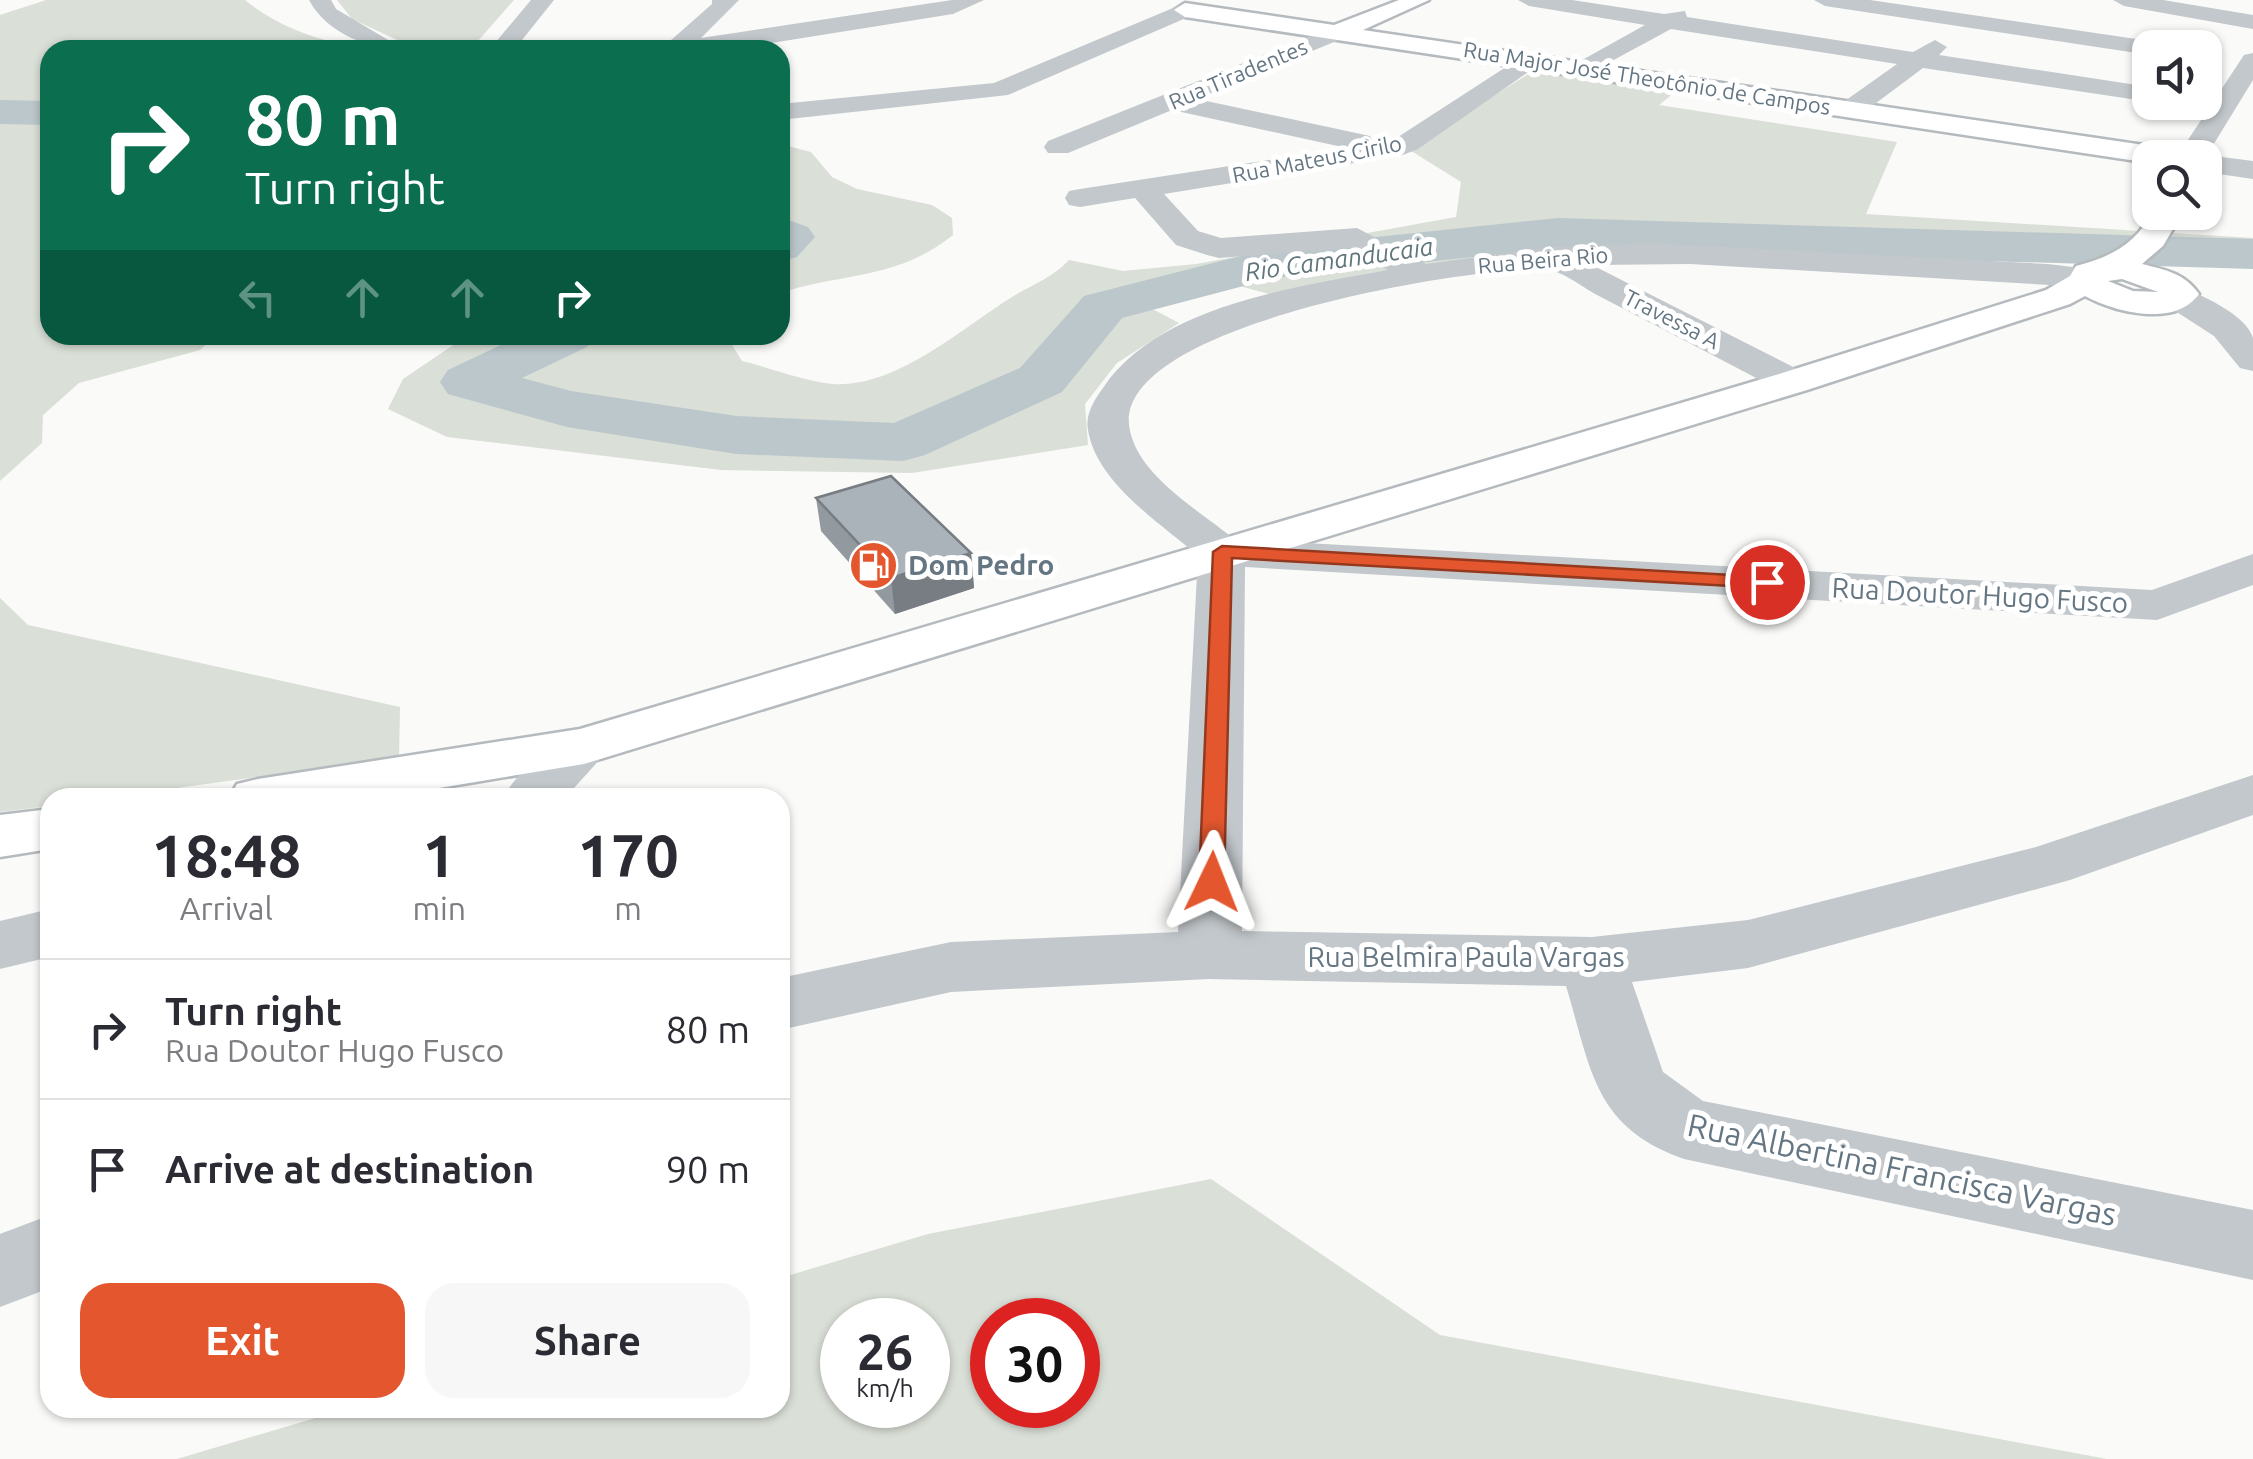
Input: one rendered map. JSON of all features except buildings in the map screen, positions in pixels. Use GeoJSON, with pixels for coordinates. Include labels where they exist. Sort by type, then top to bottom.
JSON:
{"type":"FeatureCollection","features":[{"type":"Feature","properties":{"kind":"main road","name":"Rua Tiradentes"},"geometry":{"type":"LineString","coordinates":[[1338,32],[1418,0]]}},
{"type":"Feature","properties":{"kind":"main road","name":"Rua Major José Theotônio de Campos"},"geometry":{"type":"LineString","coordinates":[[1196,5],[1338,32],[2132,152]]}},
{"type":"Feature","properties":{"kind":"main road"},"geometry":{"type":"LineString","coordinates":[[321,788],[584,746],[1222,552],[2125,285],[2159,230]]}},
{"type":"Feature","properties":{"kind":"main road"},"geometry":{"type":"LineString","coordinates":[[0,836],[40,830]]}},
{"type":"Feature","properties":{"kind":"street"},"geometry":{"type":"LineString","coordinates":[[320,0],[327,13],[375,40]]}},
{"type":"Feature","properties":{"kind":"street"},"geometry":{"type":"LineString","coordinates":[[510,40],[543,0]]}},
{"type":"Feature","properties":{"kind":"street"},"geometry":{"type":"LineString","coordinates":[[684,40],[725,0]]}},
{"type":"Feature","properties":{"kind":"street"},"geometry":{"type":"LineString","coordinates":[[732,40],[973,0]]}},
{"type":"Feature","properties":{"kind":"street"},"geometry":{"type":"LineString","coordinates":[[1529,0],[2132,92]]}},
{"type":"Feature","properties":{"kind":"street"},"geometry":{"type":"LineString","coordinates":[[1584,69],[1707,0]]}},
{"type":"Feature","properties":{"kind":"street"},"geometry":{"type":"LineString","coordinates":[[1825,0],[2132,45]]}},
{"type":"Feature","properties":{"kind":"street"},"geometry":{"type":"LineString","coordinates":[[2124,0],[2253,22]]}},
{"type":"Feature","properties":{"kind":"street","name":"Rua Major José Theotônio de Campos"},"geometry":{"type":"LineString","coordinates":[[1138,2],[1196,5]]}},
{"type":"Feature","properties":{"kind":"street"},"geometry":{"type":"LineString","coordinates":[[790,111],[999,90],[1196,5]]}},
{"type":"Feature","properties":{"kind":"street"},"geometry":{"type":"LineString","coordinates":[[1851,109],[1970,21]]}},
{"type":"Feature","properties":{"kind":"street","name":"Rua Tiradentes"},"geometry":{"type":"LineString","coordinates":[[1058,147],[1338,32]]}},
{"type":"Feature","properties":{"kind":"street"},"geometry":{"type":"LineString","coordinates":[[2222,58],[2252,61]]}},
{"type":"Feature","properties":{"kind":"street","name":"Rua Mateus Cirilo"},"geometry":{"type":"LineString","coordinates":[[1080,198],[1393,148],[1408,143],[1532,61]]}},
{"type":"Feature","properties":{"kind":"street"},"geometry":{"type":"LineString","coordinates":[[2222,92],[2252,61]]}},
{"type":"Feature","properties":{"kind":"street"},"geometry":{"type":"LineString","coordinates":[[999,90],[1028,104]]}},
{"type":"Feature","properties":{"kind":"street"},"geometry":{"type":"LineString","coordinates":[[1172,102],[1393,148]]}},
{"type":"Feature","properties":{"kind":"street"},"geometry":{"type":"LineString","coordinates":[[2222,106],[2253,111]]}},
{"type":"Feature","properties":{"kind":"street"},"geometry":{"type":"LineString","coordinates":[[1057,119],[1090,134]]}},
{"type":"Feature","properties":{"kind":"street"},"geometry":{"type":"LineString","coordinates":[[2222,165],[2253,170]]}},
{"type":"Feature","properties":{"kind":"street"},"geometry":{"type":"LineString","coordinates":[[1144,190],[1187,238],[1218,248],[1358,238],[1405,267]]}},
{"type":"Feature","properties":{"kind":"street","name":"Rua Beira Rio"},"geometry":{"type":"LineString","coordinates":[[1222,552],[1130,472],[1108,431],[1114,398],[1139,368],[1178,340],[1213,324],[1405,267],[1634,253],[2016,270],[2125,285],[2235,293]]}},
{"type":"Feature","properties":{"kind":"street","name":"Travessa A"},"geometry":{"type":"LineString","coordinates":[[1551,257],[1793,382]]}},
{"type":"Feature","properties":{"kind":"street"},"geometry":{"type":"LineString","coordinates":[[2125,285],[2183,322],[2244,350]]}},
{"type":"Feature","properties":{"kind":"street"},"geometry":{"type":"LineString","coordinates":[[1209,955],[1222,552]]}},
{"type":"Feature","properties":{"kind":"street","name":"Rua Doutor Hugo Fusco"},"geometry":{"type":"LineString","coordinates":[[1222,552],[2156,604],[2253,568]]}},
{"type":"Feature","properties":{"kind":"street"},"geometry":{"type":"LineString","coordinates":[[540,788],[584,746]]}},
{"type":"Feature","properties":{"kind":"street","name":"Rua Belmira Paula Vargas"},"geometry":{"type":"LineString","coordinates":[[790,1002],[951,968],[1209,955],[1592,962],[1748,944],[2048,864],[2253,794]]}},
{"type":"Feature","properties":{"kind":"street"},"geometry":{"type":"LineString","coordinates":[[0,945],[40,936]]}},
{"type":"Feature","properties":{"kind":"street","name":"Rua Albertina Francisca Vargas"},"geometry":{"type":"LineString","coordinates":[[1592,962],[1633,1089],[1684,1128],[2253,1244]]}},
{"type":"Feature","properties":{"kind":"street"},"geometry":{"type":"LineString","coordinates":[[0,1271],[40,1256]]}},
{"type":"Feature","properties":{"kind":"shaded area"},"geometry":{"type":"Polygon","coordinates":[[[46,0],[245,0],[280,23],[326,40],[40,40],[40,345],[205,345],[200,350],[79,383],[43,415],[42,443],[0,481],[0,15],[46,0]]]}},
{"type":"Feature","properties":{"kind":"shaded area"},"geometry":{"type":"Polygon","coordinates":[[[337,0],[514,0],[479,40],[397,40],[352,19],[337,0]]]}},
{"type":"Feature","properties":{"kind":"shaded area"},"geometry":{"type":"Polygon","coordinates":[[[1538,68],[1679,89],[1659,105],[1897,142],[1866,214],[2253,238],[2253,258],[2077,259],[1643,245],[1269,294],[1225,282],[1145,305],[1179,323],[1117,363],[1085,404],[1088,445],[912,473],[721,470],[447,437],[388,409],[403,379],[453,345],[732,345],[742,361],[822,382],[857,383],[880,377],[927,354],[1049,277],[1069,260],[1123,271],[1196,264],[1456,217],[1461,182],[1408,149],[1538,68]]]}},
{"type":"Feature","properties":{"kind":"shaded area"},"geometry":{"type":"Polygon","coordinates":[[[790,147],[811,152],[832,177],[857,189],[932,205],[952,218],[953,235],[911,260],[891,268],[790,290],[790,147]]]}},
{"type":"Feature","properties":{"kind":"shaded area"},"geometry":{"type":"Polygon","coordinates":[[[0,598],[28,625],[400,707],[399,758],[177,788],[40,788],[40,807],[0,812],[0,598]]]}},
{"type":"Feature","properties":{"kind":"shaded area"},"geometry":{"type":"Polygon","coordinates":[[[1211,1179],[1440,1335],[2107,1459],[177,1459],[315,1418],[790,1418],[790,1275],[928,1234],[1211,1179]]]}},
{"type":"Feature","properties":{"kind":"waterway","name":"Rio Camanducaia"},"geometry":{"type":"LineString","coordinates":[[0,112],[40,113]]}},
{"type":"Feature","properties":{"kind":"waterway","name":"Rio Camanducaia"},"geometry":{"type":"LineString","coordinates":[[546,345],[469,382],[567,409],[736,435],[903,442],[1041,380],[1103,307],[1272,263],[1558,233],[2253,254]]}},
{"type":"Feature","properties":{"kind":"place","name":"Dom Pedro"},"geometry":{"type":"Point","coordinates":[873,565]}},
{"type":"Feature","properties":{"kind":"route"},"geometry":{"type":"LineString","coordinates":[[1212,882],[1222,552],[1767,582]]}}]}
